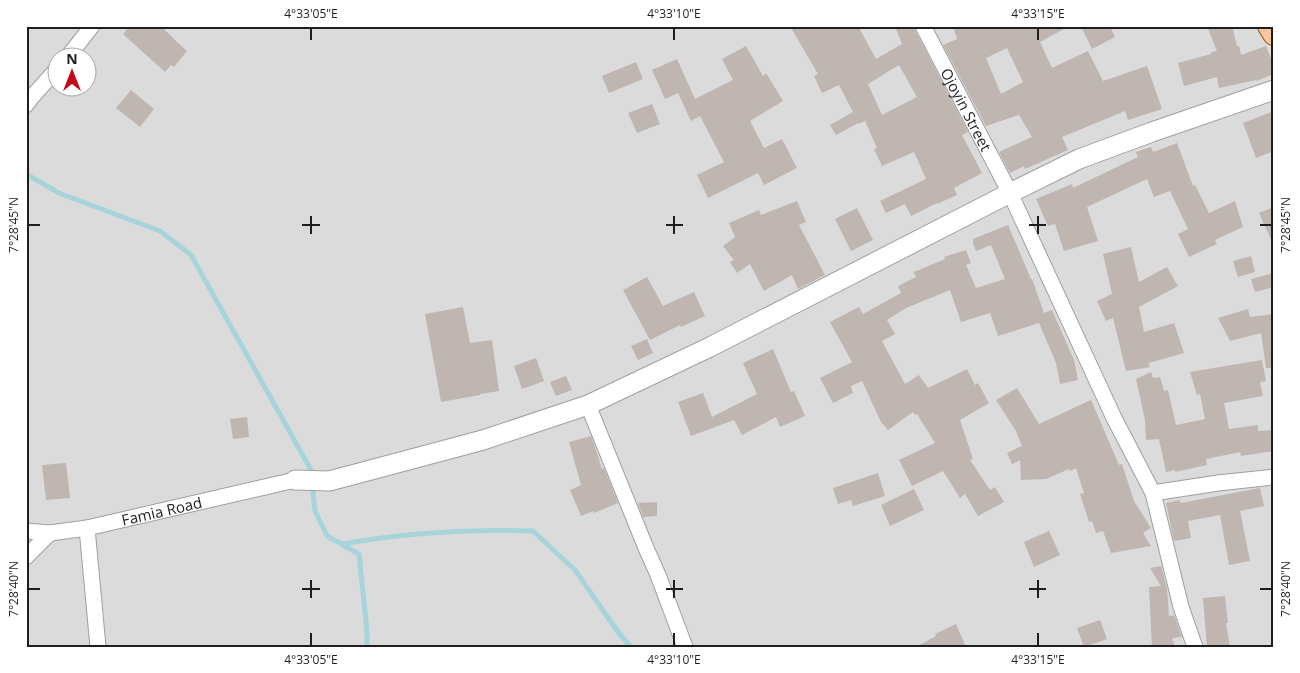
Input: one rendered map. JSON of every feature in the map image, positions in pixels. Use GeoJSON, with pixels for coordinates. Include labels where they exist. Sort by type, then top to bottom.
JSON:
{"type":"FeatureCollection","features":[{"type":"Feature","properties":{"kind":"main road"},"geometry":{"type":"LineString","coordinates":[[1269,26],[1274,34]]}},
{"type":"Feature","properties":{"kind":"street"},"geometry":{"type":"LineString","coordinates":[[75,48],[92,26]]}},
{"type":"Feature","properties":{"kind":"street","name":"Ojoyin Street"},"geometry":{"type":"LineString","coordinates":[[924,26],[1010,193],[1114,418],[1153,492],[1181,606],[1195,647]]}},
{"type":"Feature","properties":{"kind":"street"},"geometry":{"type":"LineString","coordinates":[[28,100],[48,79]]}},
{"type":"Feature","properties":{"kind":"street"},"geometry":{"type":"LineString","coordinates":[[295,480],[329,481],[483,440],[588,405],[710,347],[1079,159],[1274,90]]}},
{"type":"Feature","properties":{"kind":"street"},"geometry":{"type":"LineString","coordinates":[[588,405],[658,575],[685,647]]}},
{"type":"Feature","properties":{"kind":"street"},"geometry":{"type":"LineString","coordinates":[[1153,492],[1274,477]]}},
{"type":"Feature","properties":{"kind":"street","name":"Famia Road"},"geometry":{"type":"LineString","coordinates":[[26,531],[50,533],[87,528],[295,480]]}},
{"type":"Feature","properties":{"kind":"street"},"geometry":{"type":"LineString","coordinates":[[87,528],[98,647]]}},
{"type":"Feature","properties":{"kind":"street"},"geometry":{"type":"LineString","coordinates":[[26,557],[50,533]]}},
{"type":"Feature","properties":{"kind":"shaded area"},"geometry":{"type":"Polygon","coordinates":[[[26,26],[1274,26],[1274,647],[26,647],[26,26]]]}},
{"type":"Feature","properties":{"kind":"building"},"geometry":{"type":"Polygon","coordinates":[[[130,26],[161,26],[187,51],[174,67],[171,65],[165,72],[123,34],[130,26]]]}},
{"type":"Feature","properties":{"kind":"building"},"geometry":{"type":"Polygon","coordinates":[[[790,26],[858,26],[876,59],[902,44],[895,26],[914,26],[968,132],[962,135],[982,173],[954,188],[957,195],[911,216],[905,204],[886,213],[880,201],[926,179],[914,152],[882,166],[874,149],[877,148],[865,121],[836,135],[830,125],[853,112],[839,85],[822,93],[814,76],[818,74],[790,26]],[[899,65],[868,84],[882,115],[917,97],[899,65]]]}},
{"type":"Feature","properties":{"kind":"building"},"geometry":{"type":"Polygon","coordinates":[[[953,26],[1069,26],[1040,42],[1052,68],[1088,51],[1103,81],[1147,66],[1162,109],[1128,120],[1125,111],[1062,137],[1068,150],[1025,169],[1024,166],[1010,173],[999,152],[1032,137],[1019,115],[986,126],[943,45],[957,39],[953,26]],[[1007,48],[986,58],[1001,94],[1023,82],[1007,48]]]}},
{"type":"Feature","properties":{"kind":"building"},"geometry":{"type":"Polygon","coordinates":[[[1081,26],[1110,26],[1115,37],[1092,49],[1081,26]]]}},
{"type":"Feature","properties":{"kind":"building"},"geometry":{"type":"Polygon","coordinates":[[[1207,26],[1232,26],[1241,55],[1266,46],[1274,66],[1274,74],[1256,81],[1219,88],[1217,77],[1184,86],[1178,63],[1217,51],[1207,26]]]}},
{"type":"Feature","properties":{"kind":"building"},"geometry":{"type":"Polygon","coordinates":[[[746,46],[763,76],[766,73],[783,101],[750,121],[764,148],[782,139],[797,168],[764,185],[758,173],[708,198],[697,175],[724,162],[700,116],[691,121],[678,93],[665,99],[652,70],[677,59],[695,99],[733,80],[722,59],[746,46]]]}},
{"type":"Feature","properties":{"kind":"building"},"geometry":{"type":"Polygon","coordinates":[[[636,62],[643,79],[609,93],[602,76],[636,62]]]}},
{"type":"Feature","properties":{"kind":"building"},"geometry":{"type":"Polygon","coordinates":[[[131,90],[154,109],[140,127],[116,108],[131,90]]]}},
{"type":"Feature","properties":{"kind":"building"},"geometry":{"type":"Polygon","coordinates":[[[652,104],[660,124],[637,133],[628,113],[652,104]]]}},
{"type":"Feature","properties":{"kind":"building"},"geometry":{"type":"Polygon","coordinates":[[[1274,111],[1274,151],[1256,158],[1243,123],[1274,111]]]}},
{"type":"Feature","properties":{"kind":"building"},"geometry":{"type":"Polygon","coordinates":[[[1177,143],[1193,186],[1195,185],[1209,213],[1235,201],[1243,227],[1215,240],[1217,244],[1189,257],[1178,234],[1188,229],[1170,191],[1154,197],[1147,179],[1087,207],[1098,241],[1064,251],[1055,224],[1048,226],[1036,199],[1072,184],[1073,188],[1138,157],[1136,152],[1151,147],[1153,152],[1177,143]]]}},
{"type":"Feature","properties":{"kind":"building"},"geometry":{"type":"Polygon","coordinates":[[[797,201],[806,222],[799,225],[825,275],[798,289],[792,275],[764,291],[750,264],[737,273],[730,262],[734,260],[723,246],[735,237],[729,223],[759,210],[761,215],[797,201]]]}},
{"type":"Feature","properties":{"kind":"building"},"geometry":{"type":"Polygon","coordinates":[[[1274,207],[1274,246],[1259,213],[1274,207]]]}},
{"type":"Feature","properties":{"kind":"building"},"geometry":{"type":"Polygon","coordinates":[[[857,208],[873,240],[851,251],[835,219],[857,208]]]}},
{"type":"Feature","properties":{"kind":"building"},"geometry":{"type":"Polygon","coordinates":[[[1008,225],[1032,279],[1044,313],[1052,310],[1074,360],[1078,380],[1060,384],[1056,363],[1039,323],[998,336],[990,313],[961,322],[950,290],[906,308],[887,320],[895,334],[882,341],[905,384],[919,375],[928,388],[967,369],[975,385],[978,383],[989,403],[960,420],[973,459],[970,460],[990,490],[995,487],[1004,502],[978,516],[965,494],[960,498],[943,471],[912,486],[899,460],[935,443],[917,414],[915,415],[913,412],[888,430],[881,422],[862,381],[851,386],[853,393],[833,403],[820,378],[852,362],[830,322],[859,307],[863,314],[901,293],[898,286],[916,277],[914,272],[945,259],[944,257],[966,250],[971,263],[966,265],[976,288],[1005,279],[991,245],[976,251],[973,239],[1008,225]]]}},
{"type":"Feature","properties":{"kind":"building"},"geometry":{"type":"Polygon","coordinates":[[[1131,247],[1139,282],[1167,267],[1178,286],[1139,307],[1144,332],[1174,323],[1184,353],[1149,363],[1150,367],[1126,371],[1113,318],[1106,321],[1097,301],[1112,294],[1103,254],[1131,247]]]}},
{"type":"Feature","properties":{"kind":"building"},"geometry":{"type":"Polygon","coordinates":[[[1251,256],[1255,272],[1238,277],[1233,261],[1251,256]]]}},
{"type":"Feature","properties":{"kind":"building"},"geometry":{"type":"Polygon","coordinates":[[[1274,273],[1274,287],[1255,292],[1251,279],[1274,273]]]}},
{"type":"Feature","properties":{"kind":"building"},"geometry":{"type":"Polygon","coordinates":[[[647,277],[663,306],[694,292],[705,316],[681,327],[680,325],[650,340],[623,290],[647,277]]]}},
{"type":"Feature","properties":{"kind":"building"},"geometry":{"type":"Polygon","coordinates":[[[463,307],[470,343],[492,340],[499,391],[441,402],[425,314],[463,307]]]}},
{"type":"Feature","properties":{"kind":"building"},"geometry":{"type":"Polygon","coordinates":[[[1248,309],[1250,317],[1274,314],[1274,368],[1266,368],[1261,333],[1230,341],[1218,318],[1248,309]]]}},
{"type":"Feature","properties":{"kind":"building"},"geometry":{"type":"Polygon","coordinates":[[[647,339],[653,353],[638,360],[631,346],[647,339]]]}},
{"type":"Feature","properties":{"kind":"building"},"geometry":{"type":"Polygon","coordinates":[[[773,349],[791,392],[794,391],[805,416],[780,427],[776,417],[742,435],[734,420],[691,436],[678,402],[703,393],[712,417],[757,394],[743,363],[773,349]]]}},
{"type":"Feature","properties":{"kind":"building"},"geometry":{"type":"Polygon","coordinates":[[[536,358],[544,381],[522,389],[514,366],[536,358]]]}},
{"type":"Feature","properties":{"kind":"building"},"geometry":{"type":"Polygon","coordinates":[[[1262,360],[1266,381],[1260,382],[1263,396],[1224,403],[1229,429],[1258,425],[1258,431],[1274,430],[1274,451],[1241,456],[1240,452],[1206,459],[1207,465],[1175,472],[1175,470],[1166,472],[1159,439],[1146,440],[1145,420],[1136,379],[1151,372],[1153,378],[1160,377],[1164,391],[1168,390],[1176,425],[1205,419],[1200,394],[1197,395],[1190,372],[1262,360]]]}},
{"type":"Feature","properties":{"kind":"building"},"geometry":{"type":"Polygon","coordinates":[[[566,376],[572,390],[556,396],[550,382],[566,376]]]}},
{"type":"Feature","properties":{"kind":"building"},"geometry":{"type":"Polygon","coordinates":[[[1017,388],[1039,424],[1091,400],[1119,465],[1122,464],[1134,501],[1151,528],[1143,533],[1151,546],[1111,553],[1103,531],[1096,533],[1092,521],[1089,522],[1080,494],[1084,493],[1076,468],[1046,479],[1021,480],[1020,460],[1012,464],[1007,453],[1022,446],[1016,431],[996,400],[1017,388]]]}},
{"type":"Feature","properties":{"kind":"building"},"geometry":{"type":"Polygon","coordinates":[[[247,417],[249,437],[233,439],[230,419],[247,417]]]}},
{"type":"Feature","properties":{"kind":"building"},"geometry":{"type":"Polygon","coordinates":[[[591,436],[602,469],[604,468],[618,503],[581,516],[570,490],[581,485],[569,442],[591,436]]]}},
{"type":"Feature","properties":{"kind":"building"},"geometry":{"type":"Polygon","coordinates":[[[66,463],[70,498],[46,500],[42,465],[66,463]]]}},
{"type":"Feature","properties":{"kind":"building"},"geometry":{"type":"Polygon","coordinates":[[[878,473],[885,496],[853,506],[851,500],[838,504],[833,488],[878,473]]]}},
{"type":"Feature","properties":{"kind":"building"},"geometry":{"type":"Polygon","coordinates":[[[1260,488],[1264,506],[1240,511],[1250,561],[1229,565],[1220,515],[1188,521],[1191,538],[1174,541],[1166,503],[1180,500],[1181,503],[1260,488]]]}},
{"type":"Feature","properties":{"kind":"building"},"geometry":{"type":"Polygon","coordinates":[[[914,489],[924,510],[890,526],[881,505],[914,489]]]}},
{"type":"Feature","properties":{"kind":"building"},"geometry":{"type":"Polygon","coordinates":[[[657,502],[657,516],[643,517],[638,503],[657,502]]]}},
{"type":"Feature","properties":{"kind":"building"},"geometry":{"type":"Polygon","coordinates":[[[1049,531],[1060,555],[1034,567],[1024,542],[1049,531]]]}},
{"type":"Feature","properties":{"kind":"building"},"geometry":{"type":"Polygon","coordinates":[[[1161,566],[1167,589],[1169,616],[1174,615],[1182,637],[1172,638],[1175,647],[1152,647],[1149,587],[1161,586],[1150,568],[1161,566]]]}},
{"type":"Feature","properties":{"kind":"building"},"geometry":{"type":"Polygon","coordinates":[[[1225,596],[1228,623],[1226,623],[1230,647],[1207,647],[1203,598],[1225,596]]]}},
{"type":"Feature","properties":{"kind":"building"},"geometry":{"type":"Polygon","coordinates":[[[1100,620],[1107,639],[1084,647],[1077,628],[1100,620]]]}},
{"type":"Feature","properties":{"kind":"building"},"geometry":{"type":"Polygon","coordinates":[[[956,624],[966,647],[916,647],[936,636],[935,634],[956,624]]]}},
{"type":"Feature","properties":{"kind":"waterway"},"geometry":{"type":"LineString","coordinates":[[26,174],[59,193],[160,231],[191,255],[311,470],[312,476]]}},
{"type":"Feature","properties":{"kind":"waterway"},"geometry":{"type":"LineString","coordinates":[[312,484],[315,511],[327,536],[359,554],[367,647]]}},
{"type":"Feature","properties":{"kind":"waterway"},"geometry":{"type":"LineString","coordinates":[[342,544],[389,537],[437,533],[533,531],[575,570],[618,632],[631,647]]}}]}
